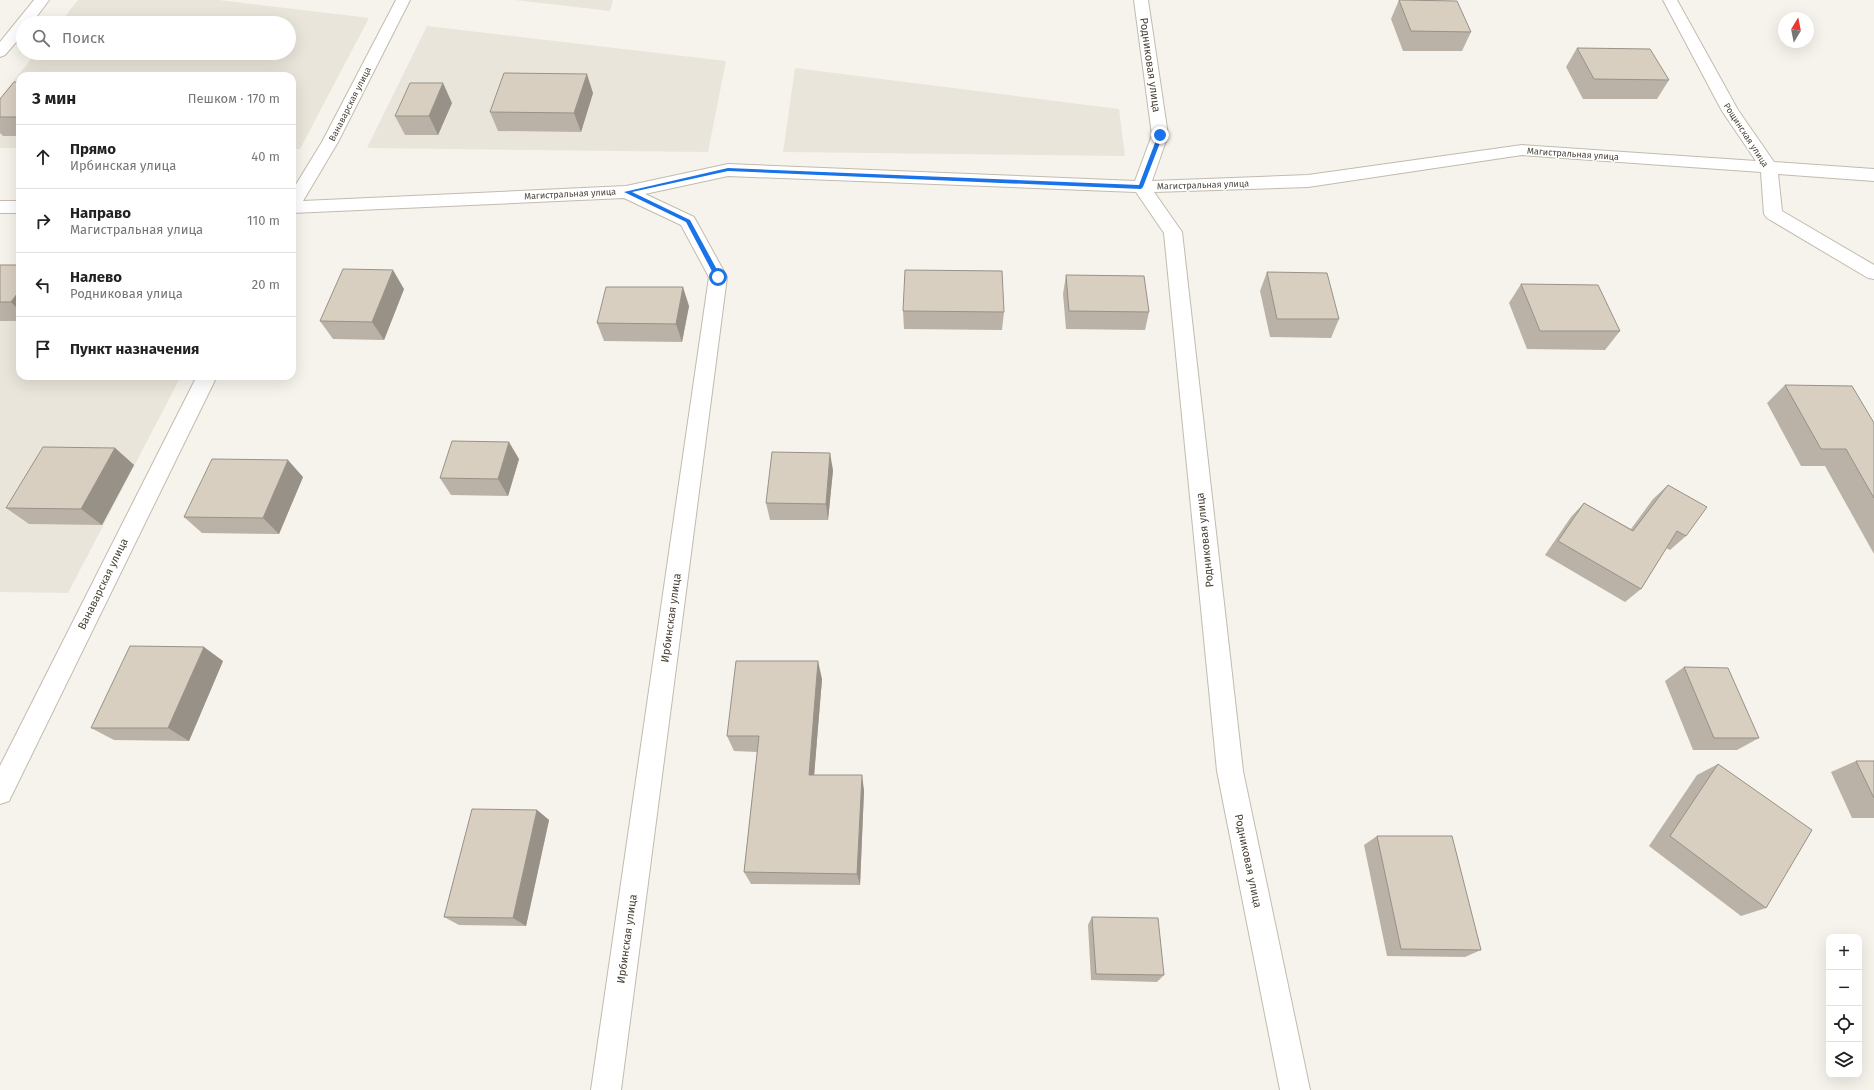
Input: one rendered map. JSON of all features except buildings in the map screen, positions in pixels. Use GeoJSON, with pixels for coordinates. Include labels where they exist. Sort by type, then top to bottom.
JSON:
{"type":"FeatureCollection","features":[{"type":"Feature","properties":{"kind":"street"},"geometry":{"type":"LineString","coordinates":[[29,16],[42,0]]}},
{"type":"Feature","properties":{"kind":"street","name":"Ванаварская улица"},"geometry":{"type":"LineString","coordinates":[[296,199],[330,142],[403,0]]}},
{"type":"Feature","properties":{"kind":"street","name":"Родниковая улица"},"geometry":{"type":"LineString","coordinates":[[1140,0],[1160,135],[1141,187],[1173,232],[1230,771],[1295,1090]]}},
{"type":"Feature","properties":{"kind":"street","name":"Рощинская улица"},"geometry":{"type":"LineString","coordinates":[[1670,0],[1730,112],[1768,168],[1774,214],[1874,273]]}},
{"type":"Feature","properties":{"kind":"street"},"geometry":{"type":"LineString","coordinates":[[0,52],[16,32]]}},
{"type":"Feature","properties":{"kind":"street","name":"Магистральная улица"},"geometry":{"type":"LineString","coordinates":[[296,206],[626,192],[728,170],[1141,187],[1308,181],[1522,150],[1874,175]]}},
{"type":"Feature","properties":{"kind":"street","name":"Ирбинская улица"},"geometry":{"type":"LineString","coordinates":[[606,1090],[718,277],[688,221],[626,192]]}},
{"type":"Feature","properties":{"kind":"street"},"geometry":{"type":"LineString","coordinates":[[0,207],[16,207]]}},
{"type":"Feature","properties":{"kind":"street","name":"Ванаварская улица"},"geometry":{"type":"LineString","coordinates":[[0,792],[205,380]]}},
{"type":"Feature","properties":{"kind":"shaded area"},"geometry":{"type":"Polygon","coordinates":[[[78,0],[219,0],[369,18],[300,149],[296,149],[296,72],[21,72],[30,60],[296,60],[296,16],[65,16],[78,0]]]}},
{"type":"Feature","properties":{"kind":"shaded area"},"geometry":{"type":"Polygon","coordinates":[[[515,0],[613,0],[610,11],[515,0]]]}},
{"type":"Feature","properties":{"kind":"shaded area"},"geometry":{"type":"Polygon","coordinates":[[[427,26],[726,61],[708,152],[367,148],[427,26]]]}},
{"type":"Feature","properties":{"kind":"shaded area"},"geometry":{"type":"Polygon","coordinates":[[[795,68],[1119,109],[1125,156],[783,152],[795,68]]]}},
{"type":"Feature","properties":{"kind":"shaded area"},"geometry":{"type":"Polygon","coordinates":[[[16,78],[16,148],[0,148],[0,98],[16,78]]]}},
{"type":"Feature","properties":{"kind":"shaded area"},"geometry":{"type":"Polygon","coordinates":[[[0,275],[16,275],[16,380],[179,380],[68,593],[0,592],[0,275]]]}},
{"type":"Feature","properties":{"kind":"route"},"geometry":{"type":"LineString","coordinates":[[718,277],[688,221],[626,192],[728,170],[1141,187],[1160,135]]}}]}
